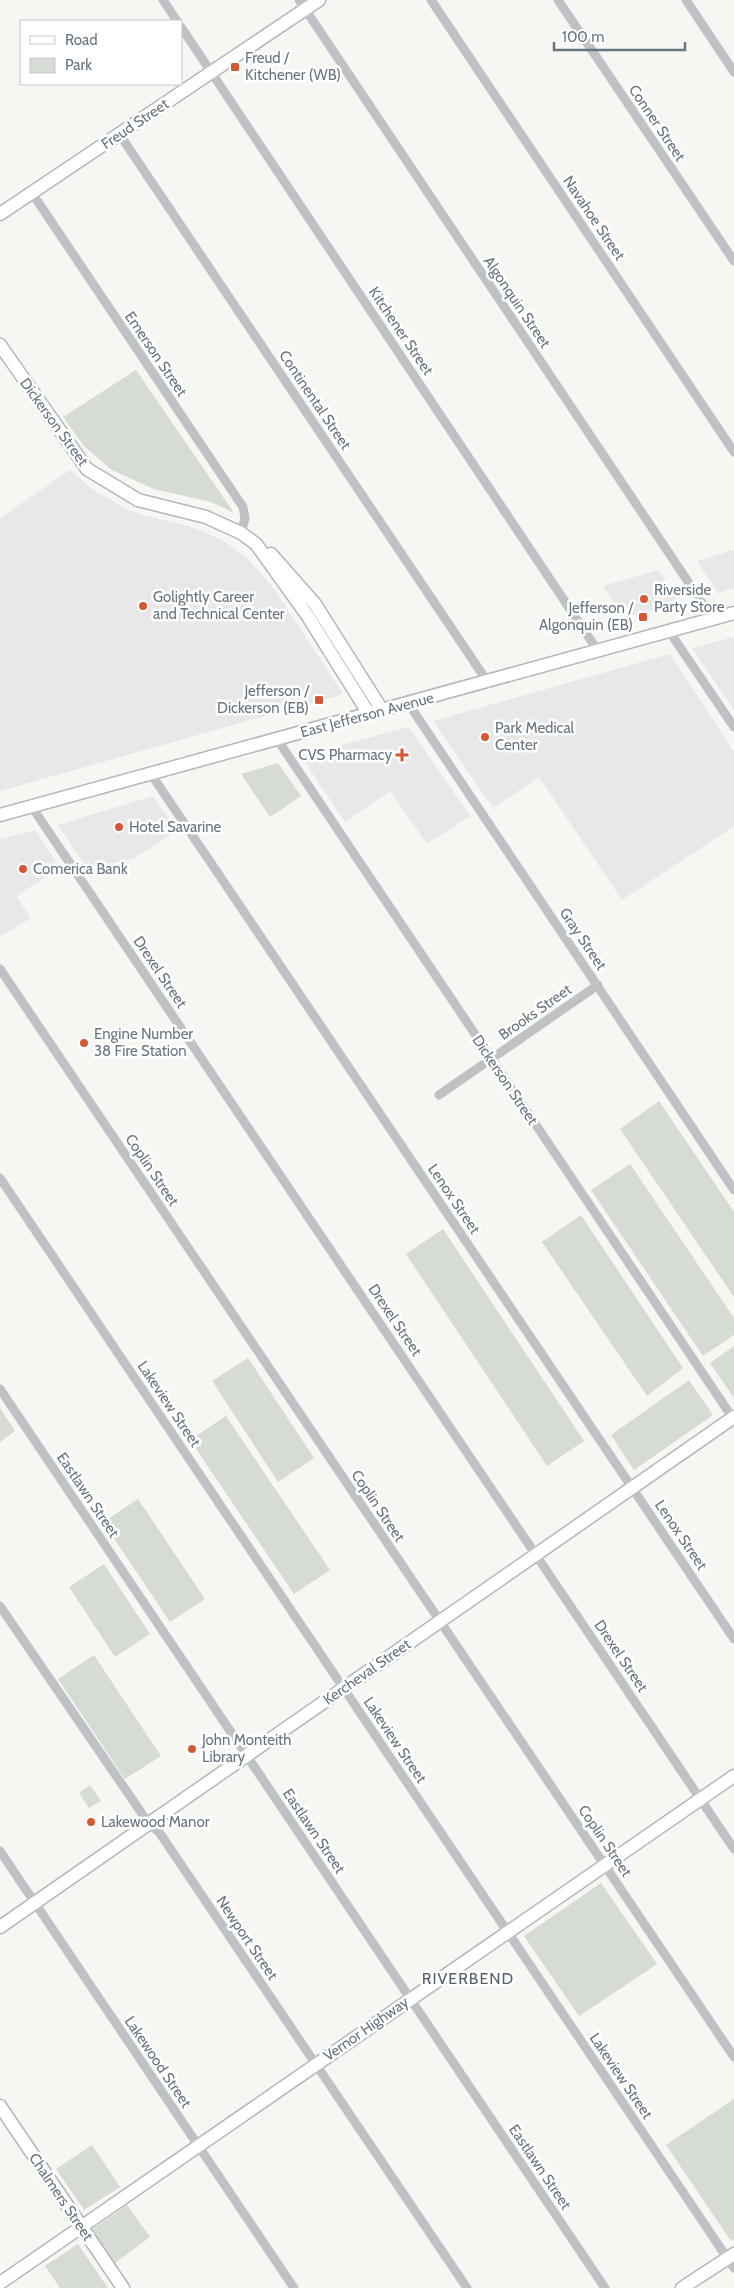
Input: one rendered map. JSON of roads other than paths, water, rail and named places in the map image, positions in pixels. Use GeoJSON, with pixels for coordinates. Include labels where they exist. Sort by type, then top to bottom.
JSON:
{"type":"FeatureCollection","features":[{"type":"Feature","properties":{"kind":"street"},"geometry":{"type":"LineString","coordinates":[[163,0],[176,20]]}},
{"type":"Feature","properties":{"kind":"street","name":"Freud Street"},"geometry":{"type":"LineString","coordinates":[[0,214],[212,72],[302,5],[319,0]]}},
{"type":"Feature","properties":{"kind":"street","name":"Navahoe Street"},"geometry":{"type":"LineString","coordinates":[[431,0],[734,452]]}},
{"type":"Feature","properties":{"kind":"street","name":"Conner Street"},"geometry":{"type":"LineString","coordinates":[[558,0],[734,261]]}},
{"type":"Feature","properties":{"kind":"street"},"geometry":{"type":"LineString","coordinates":[[686,0],[734,72]]}},
{"type":"Feature","properties":{"kind":"street","name":"Algonquin Street"},"geometry":{"type":"LineString","coordinates":[[302,5],[713,619]]}},
{"type":"Feature","properties":{"kind":"street","name":"Kitchener Street"},"geometry":{"type":"LineString","coordinates":[[182,28],[598,651]]}},
{"type":"Feature","properties":{"kind":"street","name":"Continental Street"},"geometry":{"type":"LineString","coordinates":[[120,134],[487,681]]}},
{"type":"Feature","properties":{"kind":"street","name":"Emerson Street"},"geometry":{"type":"LineString","coordinates":[[32,193],[243,507],[245,518],[241,533]]}},
{"type":"Feature","properties":{"kind":"street","name":"Dickerson Street"},"geometry":{"type":"LineString","coordinates":[[0,345],[87,469],[138,500],[206,517],[241,533],[256,544],[264,547],[316,604],[382,710]]}},
{"type":"Feature","properties":{"kind":"street","name":"Dickerson Street"},"geometry":{"type":"LineString","coordinates":[[256,544],[307,615],[370,714]]}},
{"type":"Feature","properties":{"kind":"street","name":"East Jefferson Avenue"},"geometry":{"type":"LineString","coordinates":[[0,815],[734,613]]}},
{"type":"Feature","properties":{"kind":"street"},"geometry":{"type":"LineString","coordinates":[[669,631],[734,727]]}},
{"type":"Feature","properties":{"kind":"street","name":"Gray Street"},"geometry":{"type":"LineString","coordinates":[[408,703],[734,1190]]}},
{"type":"Feature","properties":{"kind":"street","name":"Dickerson Street"},"geometry":{"type":"LineString","coordinates":[[277,739],[734,1418]]}},
{"type":"Feature","properties":{"kind":"street","name":"Lenox Street"},"geometry":{"type":"LineString","coordinates":[[151,774],[734,1639]]}},
{"type":"Feature","properties":{"kind":"street","name":"Drexel Street"},"geometry":{"type":"LineString","coordinates":[[32,807],[734,1849]]}},
{"type":"Feature","properties":{"kind":"street","name":"Coplin Street"},"geometry":{"type":"LineString","coordinates":[[0,969],[734,2057]]}},
{"type":"Feature","properties":{"kind":"street","name":"Brooks Street"},"geometry":{"type":"LineString","coordinates":[[439,1095],[598,986]]}},
{"type":"Feature","properties":{"kind":"street","name":"Lakeview Street"},"geometry":{"type":"LineString","coordinates":[[0,1178],[507,1932],[732,2260]]}},
{"type":"Feature","properties":{"kind":"street","name":"Eastlawn Street"},"geometry":{"type":"LineString","coordinates":[[0,1389],[605,2288]]}},
{"type":"Feature","properties":{"kind":"street","name":"Kercheval Street"},"geometry":{"type":"LineString","coordinates":[[0,1927],[734,1418]]}},
{"type":"Feature","properties":{"kind":"street","name":"Newport Street"},"geometry":{"type":"LineString","coordinates":[[0,1606],[149,1824],[159,1832],[467,2288]]}},
{"type":"Feature","properties":{"kind":"street","name":"Vernor Highway"},"geometry":{"type":"LineString","coordinates":[[0,2283],[734,1776]]}},
{"type":"Feature","properties":{"kind":"street","name":"Lakewood Street"},"geometry":{"type":"LineString","coordinates":[[0,1851],[294,2288]]}},
{"type":"Feature","properties":{"kind":"street","name":"Chalmers Street"},"geometry":{"type":"LineString","coordinates":[[0,2106],[122,2288]]}},
{"type":"Feature","properties":{"kind":"street"},"geometry":{"type":"LineString","coordinates":[[682,2288],[732,2260]]}},
{"type":"Feature","properties":{"kind":"place","name":"Freud / Kitchener (WB)"},"geometry":{"type":"Point","coordinates":[235,67]}},
{"type":"Feature","properties":{"kind":"place","name":"Riverside Party Store"},"geometry":{"type":"Point","coordinates":[644,599]}},
{"type":"Feature","properties":{"kind":"place","name":"Golightly Career and Technical Center"},"geometry":{"type":"Point","coordinates":[143,606]}},
{"type":"Feature","properties":{"kind":"place","name":"Jefferson / Algonquin (EB)"},"geometry":{"type":"Point","coordinates":[643,617]}},
{"type":"Feature","properties":{"kind":"place","name":"Jefferson / Dickerson (EB)"},"geometry":{"type":"Point","coordinates":[319,700]}},
{"type":"Feature","properties":{"kind":"place","name":"Park Medical Center"},"geometry":{"type":"Point","coordinates":[485,737]}},
{"type":"Feature","properties":{"kind":"place","name":"CVS Pharmacy"},"geometry":{"type":"Point","coordinates":[402,755]}},
{"type":"Feature","properties":{"kind":"place","name":"Hotel Savarine"},"geometry":{"type":"Point","coordinates":[119,827]}},
{"type":"Feature","properties":{"kind":"place","name":"Comerica Bank"},"geometry":{"type":"Point","coordinates":[23,869]}},
{"type":"Feature","properties":{"kind":"place","name":"Engine Number 38 Fire Station"},"geometry":{"type":"Point","coordinates":[84,1043]}},
{"type":"Feature","properties":{"kind":"place","name":"John Monteith Library"},"geometry":{"type":"Point","coordinates":[192,1749]}},
{"type":"Feature","properties":{"kind":"place","name":"Lakewood Manor"},"geometry":{"type":"Point","coordinates":[91,1822]}},
{"type":"Feature","properties":{"kind":"district","name":"RIVERBEND"},"geometry":{"type":"Point","coordinates":[468,1978]}}]}
